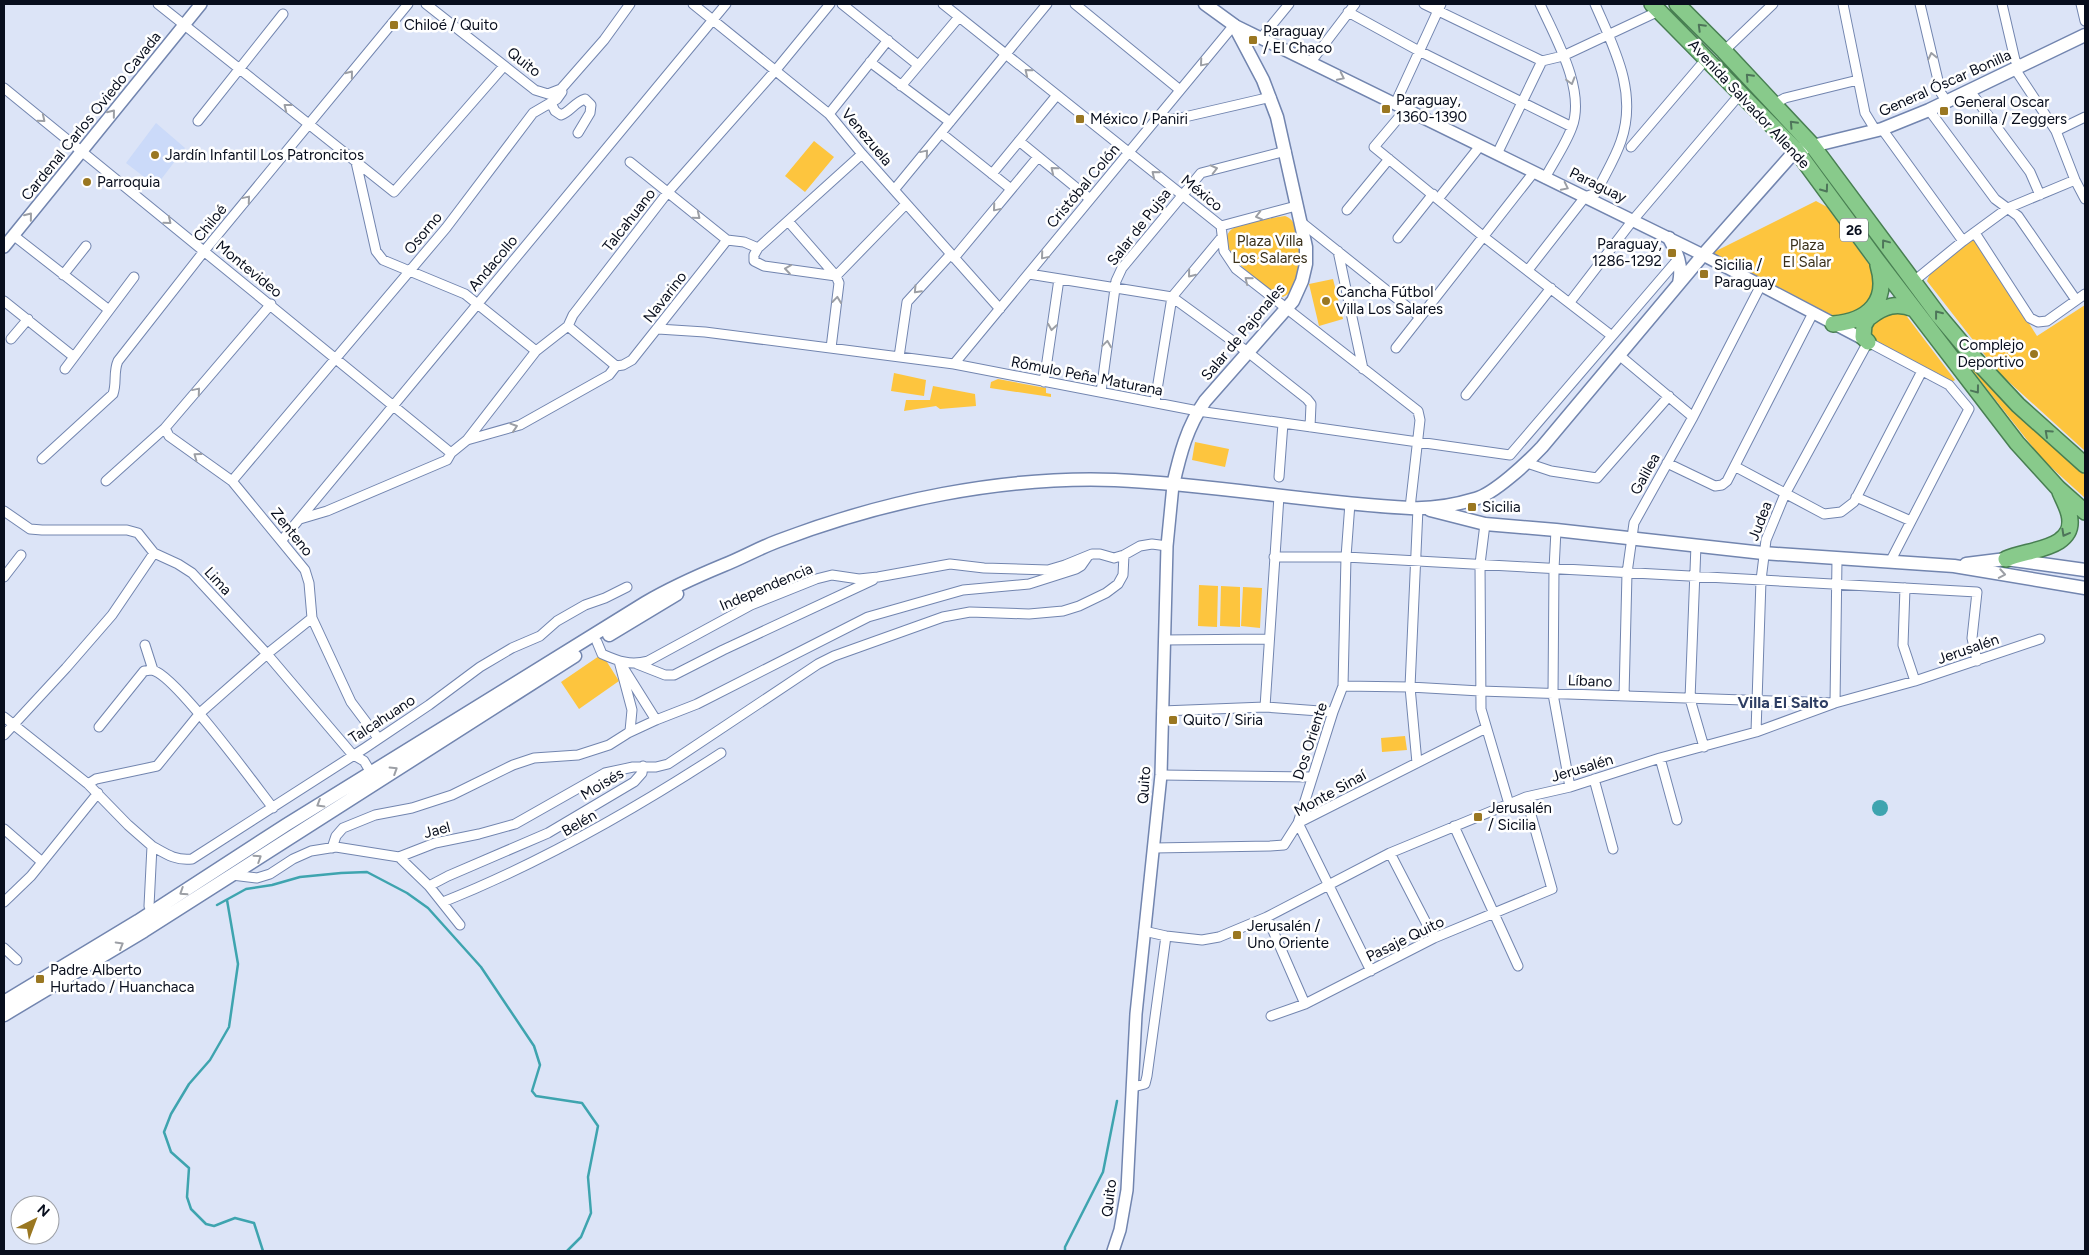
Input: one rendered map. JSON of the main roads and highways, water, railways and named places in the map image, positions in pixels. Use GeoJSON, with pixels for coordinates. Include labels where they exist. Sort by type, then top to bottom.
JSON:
{"type":"FeatureCollection","features":[{"type":"Feature","properties":{"kind":"highway","name":"Avenida Salvador Allende"},"geometry":{"type":"LineString","coordinates":[[1677,4],[1812,145],[1958,338],[1996,381],[2042,428],[2085,465]]}},
{"type":"Feature","properties":{"kind":"highway","name":"Avenida Salvador Allende"},"geometry":{"type":"LineString","coordinates":[[1655,7],[1796,150],[1876,259],[2017,443],[2058,488],[2085,512]]}},
{"type":"Feature","properties":{"kind":"highway"},"geometry":{"type":"LineString","coordinates":[[1876,259],[1883,287],[1877,301],[1858,318],[1839,327],[1855,327],[1879,310],[1889,306],[1901,305],[1914,309]]}},
{"type":"Feature","properties":{"kind":"highway"},"geometry":{"type":"LineString","coordinates":[[1867,320],[1863,337],[1868,342]]}},
{"type":"Feature","properties":{"kind":"highway"},"geometry":{"type":"LineString","coordinates":[[2006,559],[2018,553],[2053,546],[2066,535],[2070,524],[2069,513],[2058,488]]}},
{"type":"Feature","properties":{"kind":"main road","name":"Paraguay"},"geometry":{"type":"LineString","coordinates":[[1205,4],[1234,25]]}},
{"type":"Feature","properties":{"kind":"main road","name":"Salar de Pajonales"},"geometry":{"type":"LineString","coordinates":[[1173,485],[1184,440],[1198,411],[1286,310],[1297,294],[1304,273],[1306,247],[1286,151],[1270,97],[1234,25]]}},
{"type":"Feature","properties":{"kind":"main road","name":"General Óscar Bonilla"},"geometry":{"type":"LineString","coordinates":[[1796,150],[1879,130],[1947,102],[2085,35]]}},
{"type":"Feature","properties":{"kind":"main road"},"geometry":{"type":"LineString","coordinates":[[1418,508],[1477,499],[1509,478],[1527,463],[1620,355],[1703,254],[1796,150]]}},
{"type":"Feature","properties":{"kind":"main road"},"geometry":{"type":"LineString","coordinates":[[1670,238],[1679,258],[1681,272],[1679,283]]}},
{"type":"Feature","properties":{"kind":"main road"},"geometry":{"type":"LineString","coordinates":[[4,1002],[232,875],[374,777],[663,592],[692,577],[724,565],[764,546],[826,524],[880,508],[946,494],[1002,486],[1115,480],[1418,508],[1484,524],[1763,553],[1954,566],[2085,588]]}},
{"type":"Feature","properties":{"kind":"main road"},"geometry":{"type":"LineString","coordinates":[[1954,566],[2006,559],[2085,570]]}},
{"type":"Feature","properties":{"kind":"main road"},"geometry":{"type":"LineString","coordinates":[[496,700],[597,642],[724,565]]}},
{"type":"Feature","properties":{"kind":"main road"},"geometry":{"type":"LineString","coordinates":[[4,1015],[153,918],[286,825],[374,777]]}},
{"type":"Feature","properties":{"kind":"water"},"geometry":{"type":"Polygon","coordinates":[[[1877,800],[1883,800],[1888,805],[1886,814],[1877,816],[1872,811],[1872,805],[1877,800]]]}},
{"type":"Feature","properties":{"kind":"waterway"},"geometry":{"type":"LineString","coordinates":[[217,905],[246,889],[272,885],[300,877],[367,872],[407,893],[428,908],[481,967],[534,1046],[540,1065],[532,1091],[536,1096],[582,1103],[598,1126],[588,1177],[591,1213],[581,1237],[567,1251]]}},
{"type":"Feature","properties":{"kind":"waterway"},"geometry":{"type":"LineString","coordinates":[[227,900],[238,964],[229,1027],[210,1060],[189,1084],[171,1114],[164,1132],[171,1152],[189,1168],[187,1197],[191,1209],[206,1224],[214,1226],[235,1218],[254,1223],[263,1251]]}},
{"type":"Feature","properties":{"kind":"waterway"},"geometry":{"type":"LineString","coordinates":[[1065,1251],[1065,1247],[1103,1172],[1117,1101]]}},
{"type":"Feature","properties":{"kind":"place","name":"Chiloé / Quito"},"geometry":{"type":"Point","coordinates":[394,25]}},
{"type":"Feature","properties":{"kind":"place","name":"Paraguay / El Chaco"},"geometry":{"type":"Point","coordinates":[1253,40]}},
{"type":"Feature","properties":{"kind":"place","name":"Paraguay, 1360-1390"},"geometry":{"type":"Point","coordinates":[1386,109]}},
{"type":"Feature","properties":{"kind":"place","name":"General Oscar Bonilla / Zeggers"},"geometry":{"type":"Point","coordinates":[1944,111]}},
{"type":"Feature","properties":{"kind":"place","name":"México / Paniri"},"geometry":{"type":"Point","coordinates":[1080,119]}},
{"type":"Feature","properties":{"kind":"place","name":"Jardín Infantil Los Patroncitos"},"geometry":{"type":"Point","coordinates":[155,155]}},
{"type":"Feature","properties":{"kind":"place","name":"Parroquia"},"geometry":{"type":"Point","coordinates":[87,182]}},
{"type":"Feature","properties":{"kind":"place","name":"Paraguay, 1286-1292"},"geometry":{"type":"Point","coordinates":[1672,253]}},
{"type":"Feature","properties":{"kind":"place","name":"Sicilia / Paraguay"},"geometry":{"type":"Point","coordinates":[1704,274]}},
{"type":"Feature","properties":{"kind":"place","name":"Cancha Fútbol Villa Los Salares"},"geometry":{"type":"Point","coordinates":[1326,301]}},
{"type":"Feature","properties":{"kind":"place","name":"Complejo Deportivo"},"geometry":{"type":"Point","coordinates":[2034,354]}},
{"type":"Feature","properties":{"kind":"place","name":"Sicilia"},"geometry":{"type":"Point","coordinates":[1472,507]}},
{"type":"Feature","properties":{"kind":"place","name":"Quito / Siria"},"geometry":{"type":"Point","coordinates":[1173,720]}},
{"type":"Feature","properties":{"kind":"place","name":"Jerusalén / Sicilia"},"geometry":{"type":"Point","coordinates":[1478,817]}},
{"type":"Feature","properties":{"kind":"place","name":"Jerusalén / Uno Oriente"},"geometry":{"type":"Point","coordinates":[1237,935]}},
{"type":"Feature","properties":{"kind":"place","name":"Padre Alberto Hurtado / Huanchaca"},"geometry":{"type":"Point","coordinates":[40,979]}},
{"type":"Feature","properties":{"kind":"district","name":"Villa El Salto"},"geometry":{"type":"Point","coordinates":[1783,702]}},
{"type":"Feature","properties":{"kind":"park label","name":"Plaza Villa Los Salares"},"geometry":{"type":"Point","coordinates":[1270,250]}},
{"type":"Feature","properties":{"kind":"park label","name":"Plaza El Salar"},"geometry":{"type":"Point","coordinates":[1807,254]}}]}
